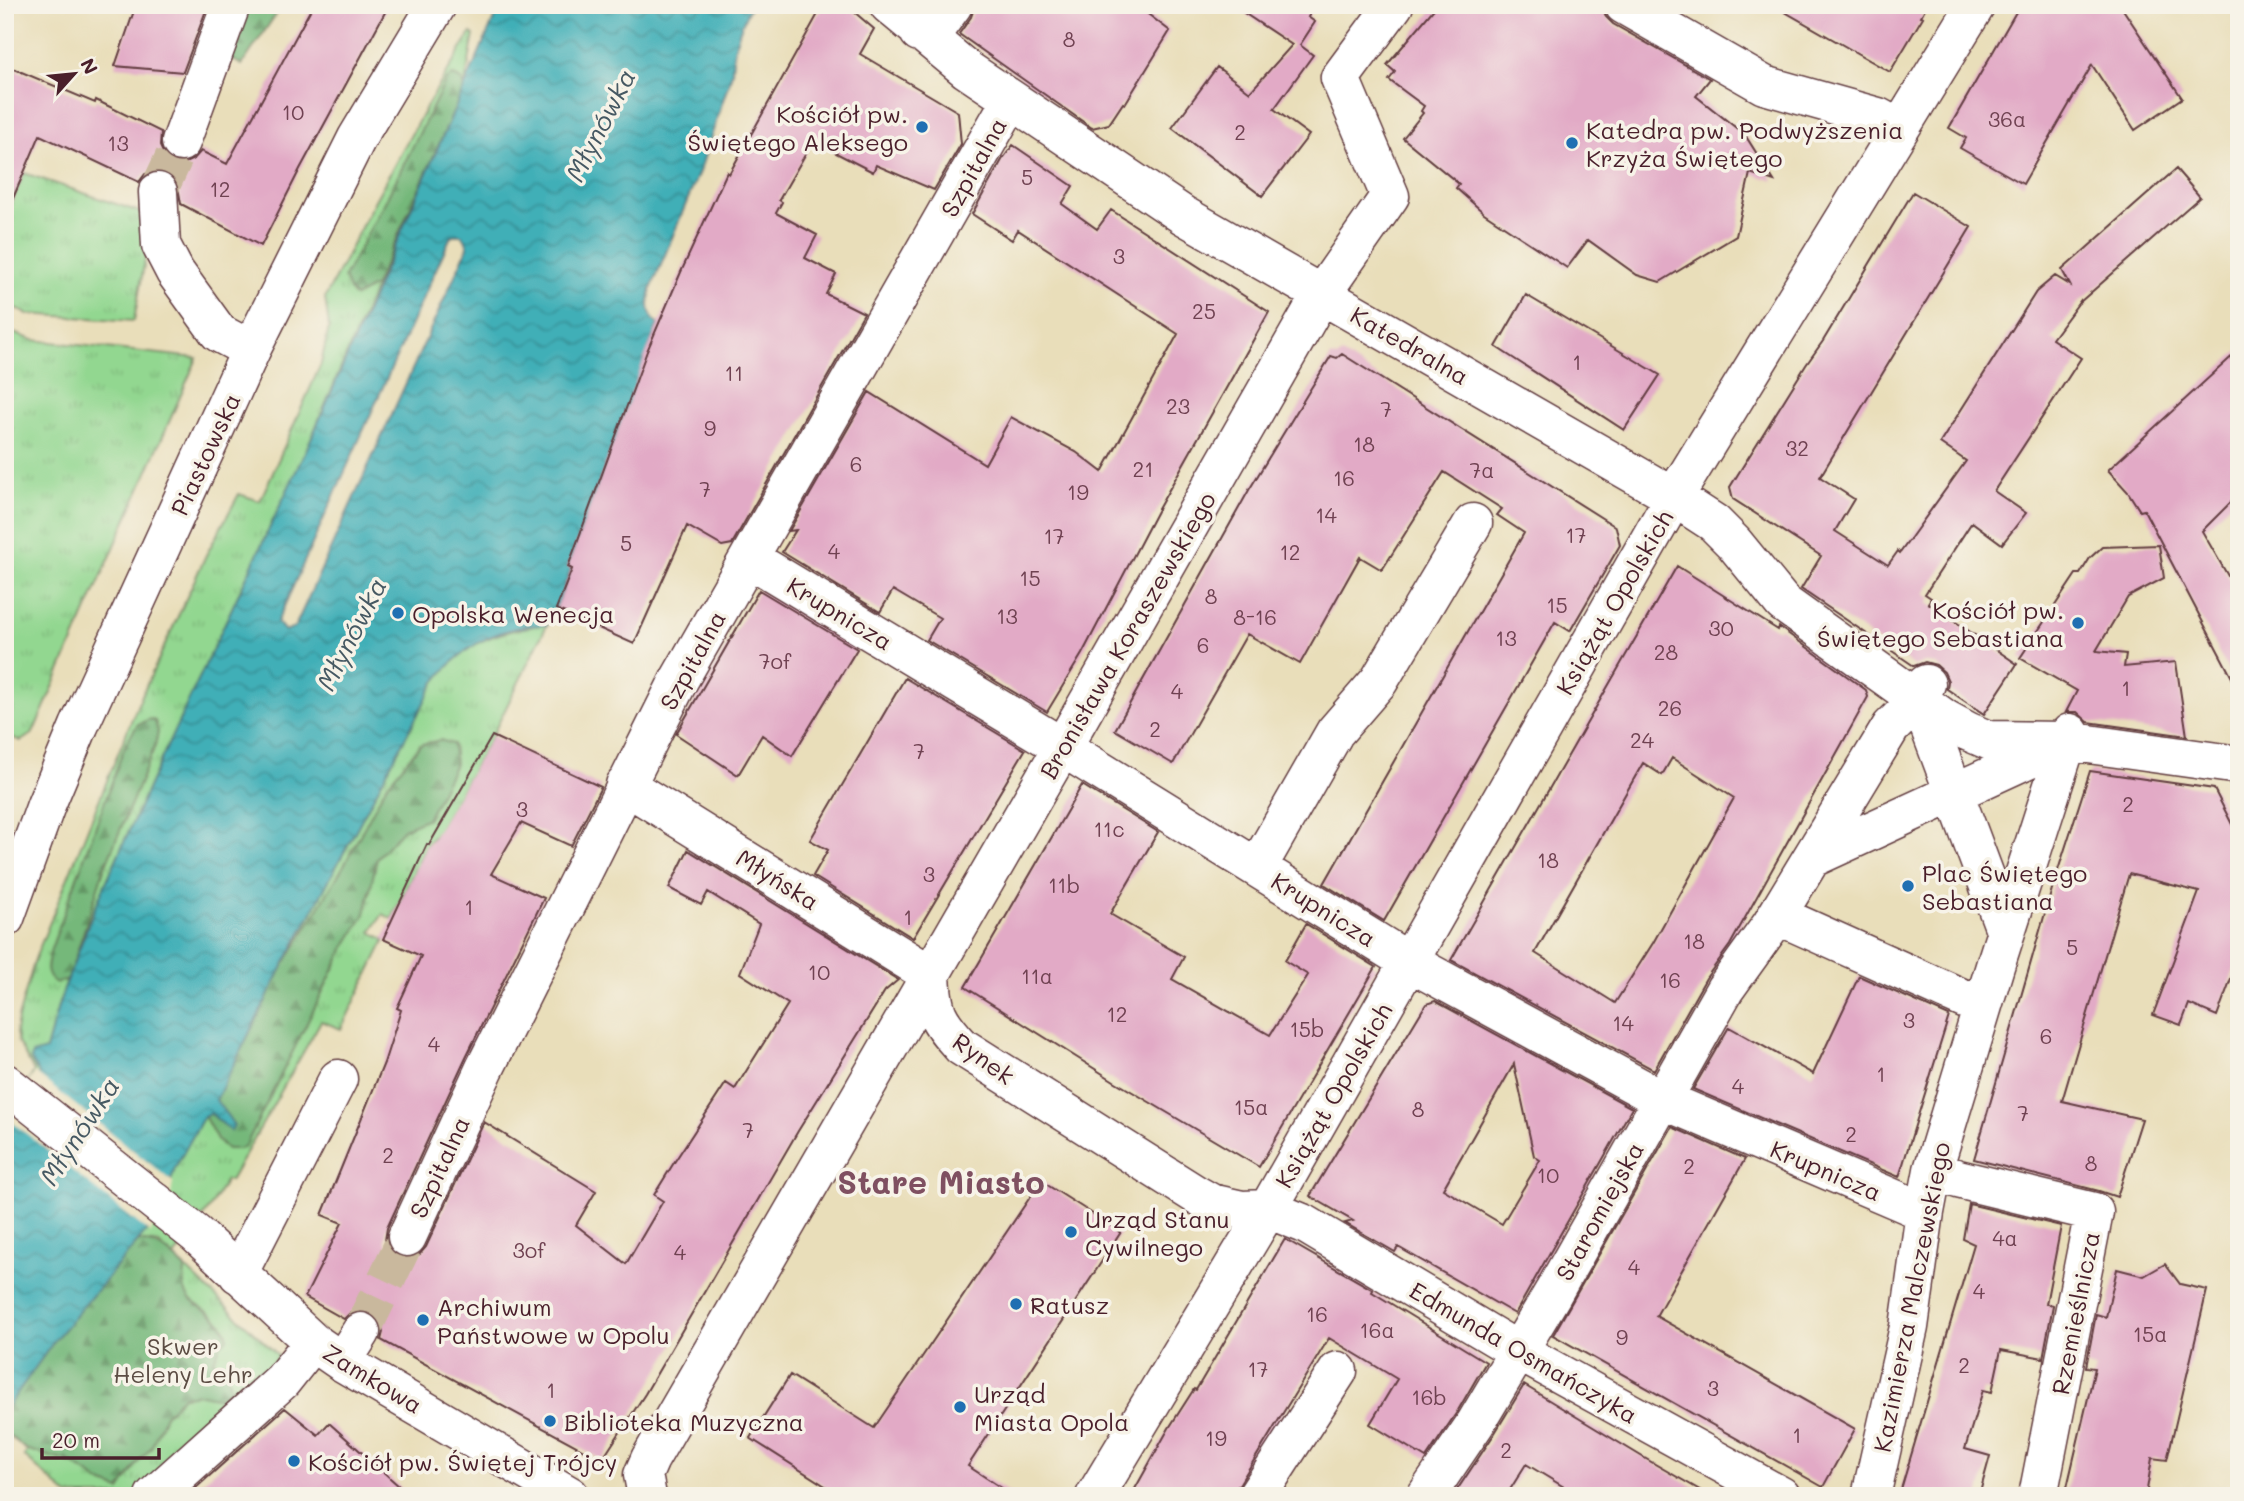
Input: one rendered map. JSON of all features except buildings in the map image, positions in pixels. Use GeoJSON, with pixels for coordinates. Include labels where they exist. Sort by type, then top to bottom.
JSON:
{"type":"FeatureCollection","features":[{"type":"Feature","properties":{"kind":"street"},"geometry":{"type":"LineString","coordinates":[[181,142],[231,5]]}},
{"type":"Feature","properties":{"kind":"street","name":"Piastowska"},"geometry":{"type":"LineString","coordinates":[[5,918],[46,805],[79,726],[251,350],[357,138],[437,5]]}},
{"type":"Feature","properties":{"kind":"street","name":"Katedralna"},"geometry":{"type":"LineString","coordinates":[[889,5],[919,32],[1011,100],[1183,215],[1674,497],[1721,530],[1783,603],[1922,692]]}},
{"type":"Feature","properties":{"kind":"street"},"geometry":{"type":"LineString","coordinates":[[919,32],[939,24],[953,5]]}},
{"type":"Feature","properties":{"kind":"street","name":"Bronisława Koraszewskiego"},"geometry":{"type":"LineString","coordinates":[[931,975],[1321,295],[1390,196],[1340,78],[1394,5]]}},
{"type":"Feature","properties":{"kind":"street"},"geometry":{"type":"LineString","coordinates":[[1624,5],[1764,85],[1878,117],[1900,129]]}},
{"type":"Feature","properties":{"kind":"street","name":"Książąt Opolskich"},"geometry":{"type":"LineString","coordinates":[[1268,1209],[1674,497],[1976,5]]}},
{"type":"Feature","properties":{"kind":"street","name":"Szpitalna"},"geometry":{"type":"LineString","coordinates":[[407,1237],[485,1068],[679,680],[1011,100]]}},
{"type":"Feature","properties":{"kind":"street"},"geometry":{"type":"LineString","coordinates":[[158,192],[162,245],[175,272],[219,333],[251,350]]}},
{"type":"Feature","properties":{"kind":"street"},"geometry":{"type":"LineString","coordinates":[[1258,868],[1335,732],[1379,681],[1473,523]]}},
{"type":"Feature","properties":{"kind":"street","name":"Krupnicza"},"geometry":{"type":"LineString","coordinates":[[749,558],[1409,962],[1661,1099],[1925,1212]]}},
{"type":"Feature","properties":{"kind":"street"},"geometry":{"type":"LineString","coordinates":[[1922,692],[1891,727],[1774,920],[1980,1013],[2069,737]]}},
{"type":"Feature","properties":{"kind":"street"},"geometry":{"type":"LineString","coordinates":[[1922,692],[1945,719],[1988,740],[2069,737],[2239,765]]}},
{"type":"Feature","properties":{"kind":"street"},"geometry":{"type":"LineString","coordinates":[[1922,692],[1954,793],[2006,932]]}},
{"type":"Feature","properties":{"kind":"street"},"geometry":{"type":"LineString","coordinates":[[1812,858],[2069,737]]}},
{"type":"Feature","properties":{"kind":"street","name":"Młyńska"},"geometry":{"type":"LineString","coordinates":[[625,785],[931,975]]}},
{"type":"Feature","properties":{"kind":"street","name":"Staromiejska"},"geometry":{"type":"LineString","coordinates":[[1426,1496],[1475,1424],[1553,1293],[1725,989],[1774,920]]}},
{"type":"Feature","properties":{"kind":"street"},"geometry":{"type":"LineString","coordinates":[[647,1496],[643,1475],[650,1459],[931,975]]}},
{"type":"Feature","properties":{"kind":"street","name":"Rynek"},"geometry":{"type":"LineString","coordinates":[[931,975],[936,1014],[944,1028],[962,1047],[1211,1203],[1242,1210],[1268,1209]]}},
{"type":"Feature","properties":{"kind":"street","name":"Kazimierza Malczewskiego"},"geometry":{"type":"LineString","coordinates":[[1871,1496],[1909,1327],[1933,1170],[1980,1013]]}},
{"type":"Feature","properties":{"kind":"street"},"geometry":{"type":"LineString","coordinates":[[238,1274],[338,1079]]}},
{"type":"Feature","properties":{"kind":"street","name":"Zamkowa"},"geometry":{"type":"LineString","coordinates":[[10,1087],[196,1234],[238,1274],[338,1345],[570,1496]]}},
{"type":"Feature","properties":{"kind":"street","name":"Rzemieślnicza"},"geometry":{"type":"LineString","coordinates":[[1933,1170],[1958,1180],[2094,1212],[2038,1496]]}},
{"type":"Feature","properties":{"kind":"street"},"geometry":{"type":"LineString","coordinates":[[1095,1496],[1268,1209]]}},
{"type":"Feature","properties":{"kind":"street","name":"Edmunda Osmańczyka"},"geometry":{"type":"LineString","coordinates":[[1268,1209],[1305,1224],[1518,1351],[1781,1496]]}},
{"type":"Feature","properties":{"kind":"street"},"geometry":{"type":"LineString","coordinates":[[153,1496],[282,1381],[338,1345]]}},
{"type":"Feature","properties":{"kind":"street"},"geometry":{"type":"LineString","coordinates":[[1257,1496],[1338,1371]]}},
{"type":"Feature","properties":{"kind":"green space"},"geometry":{"type":"Polygon","coordinates":[[[238,5],[282,5],[242,65],[219,52],[238,5]]]}},
{"type":"Feature","properties":{"kind":"green space"},"geometry":{"type":"Polygon","coordinates":[[[471,33],[474,35],[464,89],[307,448],[151,781],[93,912],[59,1003],[46,1050],[31,1060],[40,1074],[11,1110],[10,1144],[5,1150],[5,1114],[24,1090],[34,1071],[18,1043],[16,1032],[35,959],[138,704],[206,555],[239,494],[260,501],[321,364],[329,327],[325,298],[375,200],[471,33]]]}},
{"type":"Feature","properties":{"kind":"green space"},"geometry":{"type":"Polygon","coordinates":[[[452,76],[461,80],[464,89],[375,286],[355,297],[344,277],[446,80],[452,76]]]}},
{"type":"Feature","properties":{"kind":"green space"},"geometry":{"type":"Polygon","coordinates":[[[24,173],[140,212],[147,248],[134,321],[27,314],[5,303],[5,217],[24,173]]]}},
{"type":"Feature","properties":{"kind":"green space"},"geometry":{"type":"Polygon","coordinates":[[[5,330],[33,340],[197,358],[33,733],[21,741],[5,735],[5,330]]]}},
{"type":"Feature","properties":{"kind":"green space"},"geometry":{"type":"Polygon","coordinates":[[[547,625],[492,736],[436,834],[427,844],[392,919],[383,914],[371,932],[385,940],[341,1029],[321,1021],[230,1181],[226,1180],[211,1206],[174,1257],[159,1244],[138,1241],[146,1232],[167,1193],[175,1168],[216,1100],[281,970],[435,682],[457,657],[469,648],[494,636],[547,625]]]}},
{"type":"Feature","properties":{"kind":"green space"},"geometry":{"type":"Polygon","coordinates":[[[150,719],[155,721],[158,732],[155,746],[104,869],[68,980],[56,983],[47,972],[51,949],[126,743],[138,724],[150,719]]]}},
{"type":"Feature","properties":{"kind":"green space"},"geometry":{"type":"Polygon","coordinates":[[[440,740],[453,744],[455,764],[428,818],[403,829],[377,858],[365,914],[344,949],[246,1145],[239,1149],[227,1149],[218,1141],[204,1116],[210,1113],[219,1120],[221,1109],[216,1100],[281,970],[343,867],[386,786],[420,745],[440,740]]]}},
{"type":"Feature","properties":{"kind":"green space","name":"Skwer Heleny Lehr"},"geometry":{"type":"Polygon","coordinates":[[[138,1241],[164,1250],[185,1268],[184,1288],[188,1297],[224,1328],[228,1338],[220,1346],[214,1361],[228,1377],[230,1389],[220,1398],[202,1394],[183,1396],[165,1415],[151,1448],[120,1490],[103,1484],[72,1463],[25,1449],[5,1432],[5,1410],[57,1337],[138,1241]]]}},
{"type":"Feature","properties":{"kind":"green space","name":"Skwer Heleny Lehr"},"geometry":{"type":"Polygon","coordinates":[[[176,1259],[279,1356],[136,1496],[68,1496],[24,1456],[176,1259]]]}},
{"type":"Feature","properties":{"kind":"water","name":"Młynówka"},"geometry":{"type":"Polygon","coordinates":[[[500,5],[751,5],[737,38],[732,73],[701,167],[651,289],[649,308],[658,324],[568,567],[571,569],[556,609],[547,625],[498,633],[470,648],[435,682],[281,970],[216,1100],[234,1125],[231,1131],[210,1113],[204,1116],[175,1168],[167,1193],[146,1232],[57,1337],[5,1410],[5,1150],[10,1143],[10,1110],[39,1074],[31,1060],[32,1054],[46,1050],[59,1003],[93,912],[151,781],[307,448],[500,5]],[[461,235],[450,238],[277,622],[285,631],[295,627],[468,247],[461,235]]]}},
{"type":"Feature","properties":{"kind":"pier"},"geometry":{"type":"Polygon","coordinates":[[[35,1073],[173,1182],[171,1194],[150,1233],[7,1118],[8,1108],[35,1073]]]}},
{"type":"Feature","properties":{"kind":"tunnel"},"geometry":{"type":"LineString","coordinates":[[158,192],[181,142]]}},
{"type":"Feature","properties":{"kind":"tunnel"},"geometry":{"type":"LineString","coordinates":[[361,1332],[407,1237]]}},
{"type":"Feature","properties":{"kind":"place","name":"Kościół pw. Świętego Aleksego"},"geometry":{"type":"Point","coordinates":[922,127]}},
{"type":"Feature","properties":{"kind":"place","name":"Katedra pw. Podwyższenia Krzyża Świętego"},"geometry":{"type":"Point","coordinates":[1572,143]}},
{"type":"Feature","properties":{"kind":"place","name":"Opolska Wenecja"},"geometry":{"type":"Point","coordinates":[398,613]}},
{"type":"Feature","properties":{"kind":"place","name":"Kościół pw. Świętego Sebastiana"},"geometry":{"type":"Point","coordinates":[2078,623]}},
{"type":"Feature","properties":{"kind":"place","name":"Plac Świętego Sebastiana"},"geometry":{"type":"Point","coordinates":[1908,886]}},
{"type":"Feature","properties":{"kind":"place","name":"Urząd Stanu Cywilnego"},"geometry":{"type":"Point","coordinates":[1071,1232]}},
{"type":"Feature","properties":{"kind":"place","name":"Ratusz"},"geometry":{"type":"Point","coordinates":[1016,1304]}},
{"type":"Feature","properties":{"kind":"place","name":"Archiwum Państwowe w Opolu"},"geometry":{"type":"Point","coordinates":[423,1320]}},
{"type":"Feature","properties":{"kind":"place","name":"Urząd Miasta Opola"},"geometry":{"type":"Point","coordinates":[960,1407]}},
{"type":"Feature","properties":{"kind":"place","name":"Biblioteka Muzyczna"},"geometry":{"type":"Point","coordinates":[550,1421]}},
{"type":"Feature","properties":{"kind":"place","name":"Kościół pw. Świętej Trójcy"},"geometry":{"type":"Point","coordinates":[294,1461]}},
{"type":"Feature","properties":{"kind":"district","name":"Stare Miasto"},"geometry":{"type":"Point","coordinates":[941,1181]}}]}
